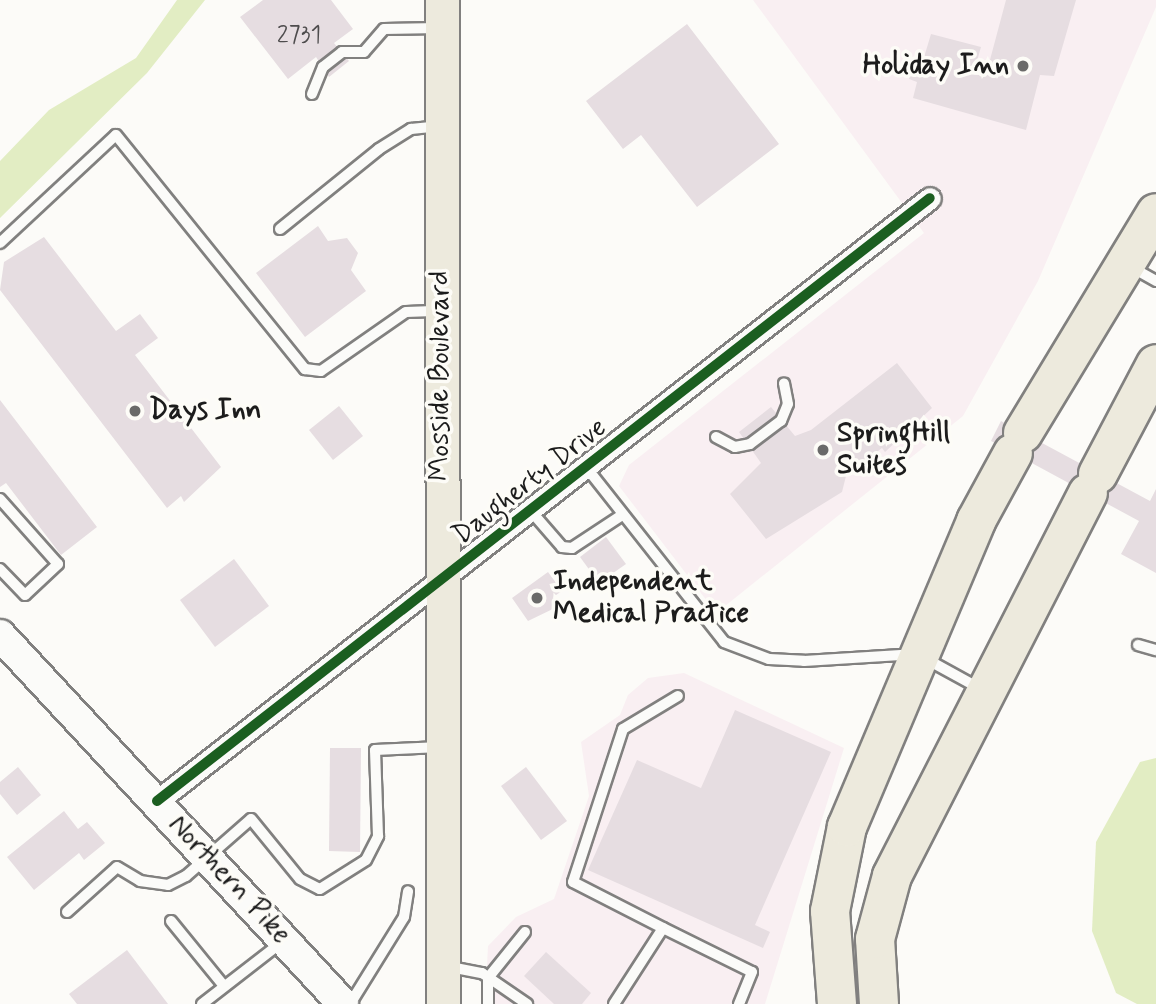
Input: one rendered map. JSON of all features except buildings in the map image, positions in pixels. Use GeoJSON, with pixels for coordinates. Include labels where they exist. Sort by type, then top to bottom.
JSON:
{"type":"FeatureCollection","features":[{"type":"Feature","properties":{"kind":"highway"},"geometry":{"type":"LineString","coordinates":[[836,1004],[829,934],[839,856],[917,654],[1018,443],[1140,272],[1156,213]]}},
{"type":"Feature","properties":{"kind":"highway"},"geometry":{"type":"LineString","coordinates":[[879,1004],[874,960],[884,899],[983,691],[1156,364]]}},
{"type":"Feature","properties":{"kind":"main road","name":"Mosside Boulevard"},"geometry":{"type":"LineString","coordinates":[[442,14],[443,1004]]}},
{"type":"Feature","properties":{"kind":"main road","name":"Northern Pike"},"geometry":{"type":"LineString","coordinates":[[0,635],[343,1004]]}},
{"type":"Feature","properties":{"kind":"street","name":"Daugherty Drive"},"geometry":{"type":"LineString","coordinates":[[157,801],[930,198]]}},
{"type":"Feature","properties":{"kind":"lane"},"geometry":{"type":"LineString","coordinates":[[312,94],[323,67],[342,52],[364,52],[384,29],[442,14]]}},
{"type":"Feature","properties":{"kind":"lane"},"geometry":{"type":"LineString","coordinates":[[280,229],[379,149],[411,130],[441,126]]}},
{"type":"Feature","properties":{"kind":"lane"},"geometry":{"type":"LineString","coordinates":[[0,243],[116,135],[305,369],[321,370],[407,312],[442,310]]}},
{"type":"Feature","properties":{"kind":"lane"},"geometry":{"type":"LineString","coordinates":[[716,437],[735,447],[750,444],[781,421],[788,404],[784,383]]}},
{"type":"Feature","properties":{"kind":"lane"},"geometry":{"type":"LineString","coordinates":[[586,467],[709,631],[733,647],[804,661],[917,654],[983,691]]}},
{"type":"Feature","properties":{"kind":"lane"},"geometry":{"type":"LineString","coordinates":[[0,499],[58,564],[25,595],[0,569]]}},
{"type":"Feature","properties":{"kind":"lane"},"geometry":{"type":"LineString","coordinates":[[530,510],[562,547],[572,548],[622,514]]}},
{"type":"Feature","properties":{"kind":"lane"},"geometry":{"type":"LineString","coordinates":[[1138,646],[1156,650]]}},
{"type":"Feature","properties":{"kind":"lane"},"geometry":{"type":"LineString","coordinates":[[678,696],[623,729],[573,882],[752,972],[739,1004]]}},
{"type":"Feature","properties":{"kind":"lane"},"geometry":{"type":"LineString","coordinates":[[67,912],[117,867],[140,881],[168,885],[208,857],[251,819],[300,879],[320,889],[366,860],[379,836],[375,750],[442,747]]}},
{"type":"Feature","properties":{"kind":"lane"},"geometry":{"type":"LineString","coordinates":[[350,1004],[404,917],[408,891]]}},
{"type":"Feature","properties":{"kind":"lane"},"geometry":{"type":"LineString","coordinates":[[171,921],[224,986]]}},
{"type":"Feature","properties":{"kind":"lane"},"geometry":{"type":"LineString","coordinates":[[614,1004],[663,928]]}},
{"type":"Feature","properties":{"kind":"lane"},"geometry":{"type":"LineString","coordinates":[[488,1004],[488,978],[525,932]]}},
{"type":"Feature","properties":{"kind":"lane"},"geometry":{"type":"LineString","coordinates":[[202,1004],[284,940]]}},
{"type":"Feature","properties":{"kind":"lane"},"geometry":{"type":"LineString","coordinates":[[443,965],[488,978],[527,1004]]}},
{"type":"Feature","properties":{"kind":"lane"},"geometry":{"type":"LineString","coordinates":[[500,1000],[501,986]]}},
{"type":"Feature","properties":{"kind":"shaded area"},"geometry":{"type":"Polygon","coordinates":[[[753,0],[1156,0],[1156,7],[1038,281],[963,416],[725,606],[707,601],[619,486],[629,465],[924,233],[753,0]]]}},
{"type":"Feature","properties":{"kind":"shaded area"},"geometry":{"type":"Polygon","coordinates":[[[684,673],[844,748],[765,1004],[485,1004],[488,946],[516,917],[554,899],[589,796],[581,742],[620,715],[628,695],[648,678],[684,673]]]}},
{"type":"Feature","properties":{"kind":"green space"},"geometry":{"type":"Polygon","coordinates":[[[177,0],[205,0],[147,73],[0,218],[0,161],[49,110],[136,58],[177,0]]]}},
{"type":"Feature","properties":{"kind":"green space"},"geometry":{"type":"Polygon","coordinates":[[[1156,758],[1156,1004],[1137,1004],[1116,993],[1092,931],[1096,842],[1140,762],[1156,758]]]}},
{"type":"Feature","properties":{"kind":"cycle path"},"geometry":{"type":"LineString","coordinates":[[157,801],[930,198]]}},
{"type":"Feature","properties":{"kind":"place","name":"Holiday Inn"},"geometry":{"type":"Point","coordinates":[1023,66]}},
{"type":"Feature","properties":{"kind":"place","name":"Days Inn"},"geometry":{"type":"Point","coordinates":[135,411]}},
{"type":"Feature","properties":{"kind":"place","name":"SpringHill Suites"},"geometry":{"type":"Point","coordinates":[823,450]}},
{"type":"Feature","properties":{"kind":"place","name":"Independent Medical Practice"},"geometry":{"type":"Point","coordinates":[537,598]}}]}
